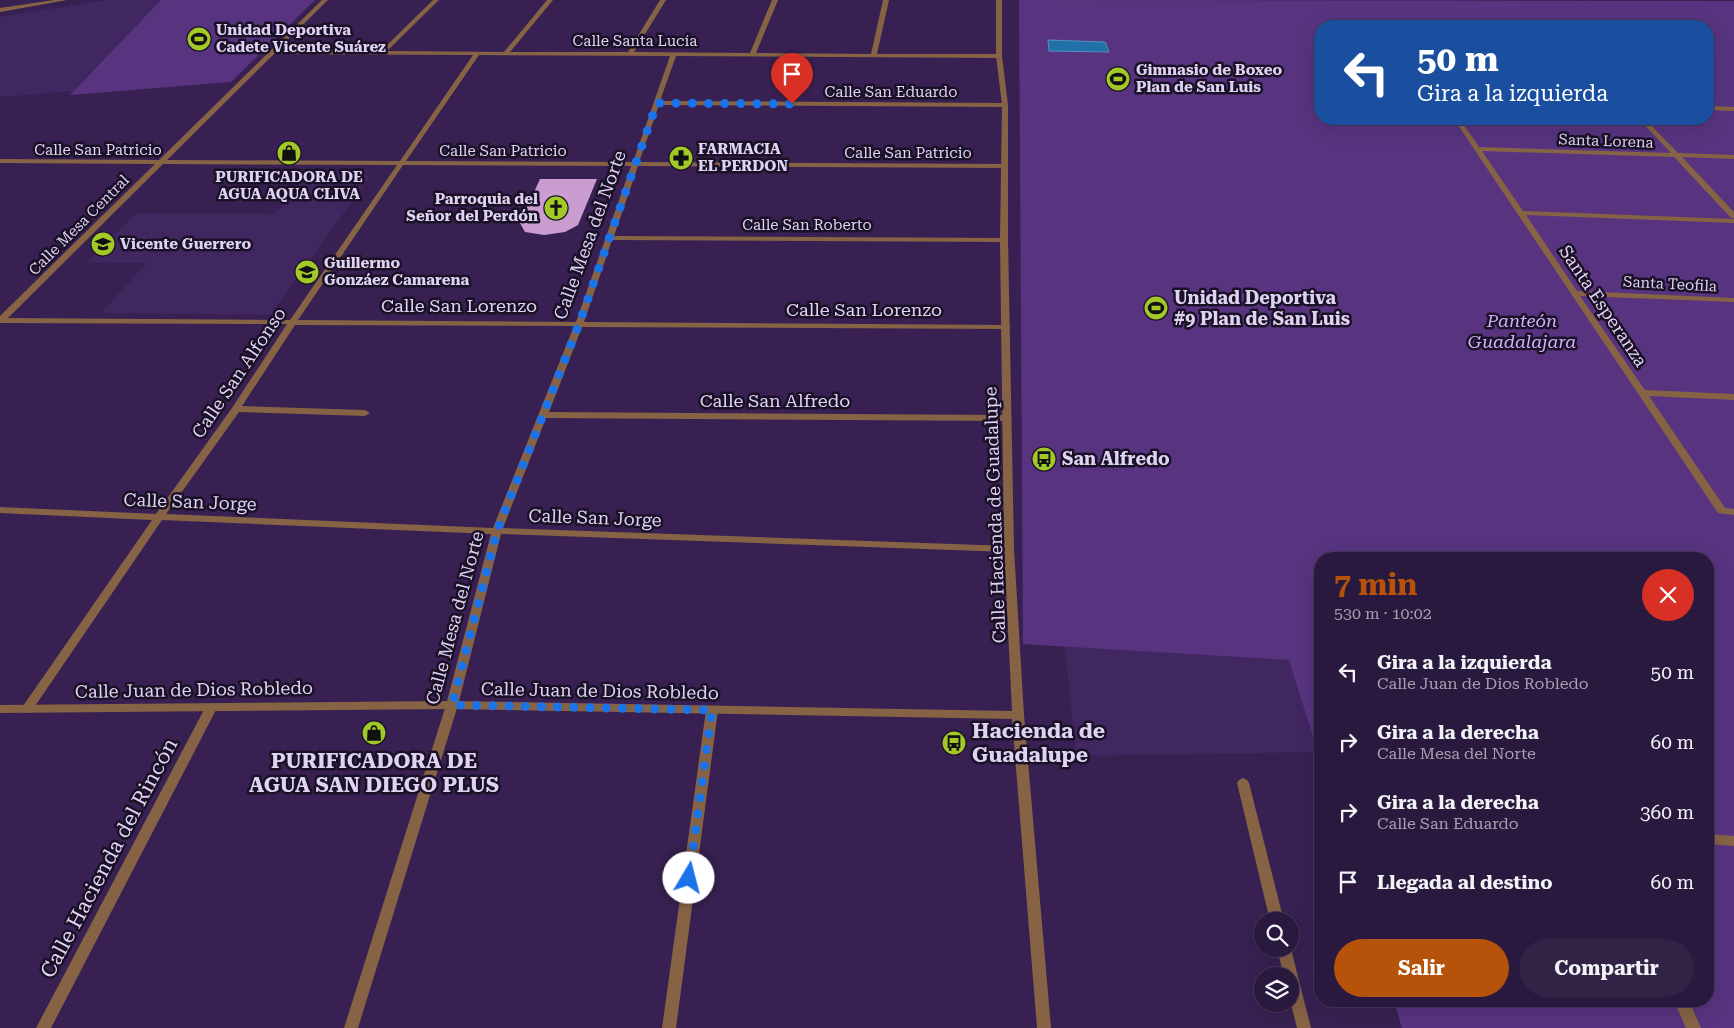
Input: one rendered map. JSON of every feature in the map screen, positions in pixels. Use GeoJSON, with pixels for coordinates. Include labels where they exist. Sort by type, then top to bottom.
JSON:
{"type":"FeatureCollection","features":[{"type":"Feature","properties":{"kind":"street"},"geometry":{"type":"LineString","coordinates":[[0,10],[64,0]]}},
{"type":"Feature","properties":{"kind":"street","name":"Calle Mesa Central"},"geometry":{"type":"LineString","coordinates":[[1,320],[270,52],[325,0]]}},
{"type":"Feature","properties":{"kind":"street"},"geometry":{"type":"LineString","coordinates":[[382,53],[436,0]]}},
{"type":"Feature","properties":{"kind":"street"},"geometry":{"type":"LineString","coordinates":[[506,53],[550,0]]}},
{"type":"Feature","properties":{"kind":"street"},"geometry":{"type":"LineString","coordinates":[[630,54],[663,0]]}},
{"type":"Feature","properties":{"kind":"street"},"geometry":{"type":"LineString","coordinates":[[752,54],[775,0]]}},
{"type":"Feature","properties":{"kind":"street"},"geometry":{"type":"LineString","coordinates":[[874,55],[886,0]]}},
{"type":"Feature","properties":{"kind":"street","name":"Calle Hacienda de Guadalupe"},"geometry":{"type":"LineString","coordinates":[[999,0],[999,56],[1005,105],[1004,240],[1007,327],[1009,549],[1018,715],[1044,1028]]}},
{"type":"Feature","properties":{"kind":"street","name":"Calle Santa Lucía"},"geometry":{"type":"LineString","coordinates":[[270,52],[999,56]]}},
{"type":"Feature","properties":{"kind":"street","name":"Calle San Alfonso"},"geometry":{"type":"LineString","coordinates":[[27,709],[236,409],[293,322],[477,53]]}},
{"type":"Feature","properties":{"kind":"street","name":"Calle Mesa del Norte"},"geometry":{"type":"LineString","coordinates":[[352,1028],[452,705],[497,531],[579,324],[674,54]]}},
{"type":"Feature","properties":{"kind":"street","name":"Calle San Eduardo"},"geometry":{"type":"LineString","coordinates":[[657,103],[1005,105]]}},
{"type":"Feature","properties":{"kind":"street"},"geometry":{"type":"LineString","coordinates":[[1714,108],[1734,109]]}},
{"type":"Feature","properties":{"kind":"street","name":"Santa Esperanza"},"geometry":{"type":"LineString","coordinates":[[1461,125],[1722,511],[1734,512]]}},
{"type":"Feature","properties":{"kind":"street"},"geometry":{"type":"LineString","coordinates":[[1648,125],[1734,216]]}},
{"type":"Feature","properties":{"kind":"street","name":"Santa Lorena"},"geometry":{"type":"LineString","coordinates":[[1477,149],[1734,158]]}},
{"type":"Feature","properties":{"kind":"street","name":"Calle San Patricio"},"geometry":{"type":"LineString","coordinates":[[0,161],[1006,166]]}},
{"type":"Feature","properties":{"kind":"street"},"geometry":{"type":"LineString","coordinates":[[1521,213],[1734,221]]}},
{"type":"Feature","properties":{"kind":"street","name":"Calle San Roberto"},"geometry":{"type":"LineString","coordinates":[[610,238],[1004,240]]}},
{"type":"Feature","properties":{"kind":"street","name":"Santa Teofila"},"geometry":{"type":"LineString","coordinates":[[1575,293],[1734,300]]}},
{"type":"Feature","properties":{"kind":"street","name":"Calle San Lorenzo"},"geometry":{"type":"LineString","coordinates":[[1,320],[1007,327]]}},
{"type":"Feature","properties":{"kind":"street"},"geometry":{"type":"LineString","coordinates":[[1642,393],[1734,397]]}},
{"type":"Feature","properties":{"kind":"street"},"geometry":{"type":"LineString","coordinates":[[236,409],[365,413]]}},
{"type":"Feature","properties":{"kind":"street","name":"Calle San Alfredo"},"geometry":{"type":"LineString","coordinates":[[542,415],[1007,418]]}},
{"type":"Feature","properties":{"kind":"street","name":"Calle San Jorge"},"geometry":{"type":"LineString","coordinates":[[0,510],[497,531],[1009,549]]}},
{"type":"Feature","properties":{"kind":"street","name":"Calle Juan de Dios Robledo"},"geometry":{"type":"LineString","coordinates":[[0,709],[452,705],[1018,715]]}},
{"type":"Feature","properties":{"kind":"street","name":"Calle Hacienda del Rincón"},"geometry":{"type":"LineString","coordinates":[[43,1028],[211,708]]}},
{"type":"Feature","properties":{"kind":"street"},"geometry":{"type":"LineString","coordinates":[[670,1028],[712,710]]}},
{"type":"Feature","properties":{"kind":"street"},"geometry":{"type":"LineString","coordinates":[[1243,784],[1275,912]]}},
{"type":"Feature","properties":{"kind":"street"},"geometry":{"type":"LineString","coordinates":[[1714,839],[1734,841]]}},
{"type":"Feature","properties":{"kind":"street"},"geometry":{"type":"LineString","coordinates":[[1286,957],[1304,1028]]}},
{"type":"Feature","properties":{"kind":"street"},"geometry":{"type":"LineString","coordinates":[[1684,1007],[1694,1028]]}},
{"type":"Feature","properties":{"kind":"shaded area"},"geometry":{"type":"Polygon","coordinates":[[[107,0],[161,0],[74,91],[0,97],[0,17],[107,0]]]}},
{"type":"Feature","properties":{"kind":"shaded area"},"geometry":{"type":"Polygon","coordinates":[[[308,174],[371,175],[270,315],[101,313],[147,263],[88,262],[137,213],[275,214],[308,174]]]}},
{"type":"Feature","properties":{"kind":"shaded area"},"geometry":{"type":"Polygon","coordinates":[[[1065,646],[1290,660],[1314,739],[1314,752],[1076,756],[1065,646]]]}},
{"type":"Feature","properties":{"kind":"green space","name":"Unidad Deportiva Cadete Vicente Suárez"},"geometry":{"type":"Polygon","coordinates":[[[161,0],[315,0],[231,82],[70,95],[161,0]]]}},
{"type":"Feature","properties":{"kind":"green space","name":"Panteón Guadalajara"},"geometry":{"type":"Polygon","coordinates":[[[1019,0],[1734,1],[1734,1028],[1402,1028],[1396,1007],[1714,1007],[1714,552],[1314,552],[1314,740],[1289,660],[1023,644],[1019,0]]]}},
{"type":"Feature","properties":{"kind":"water"},"geometry":{"type":"Polygon","coordinates":[[[1048,40],[1105,42],[1109,52],[1049,51],[1048,40]]]}},
{"type":"Feature","properties":{"kind":"building","name":"Parroquia del Señor del Perdón"},"geometry":{"type":"Polygon","coordinates":[[[540,179],[597,179],[578,225],[565,232],[544,235],[525,232],[520,223],[540,179]]]}},
{"type":"Feature","properties":{"kind":"place","name":"Unidad Deportiva Cadete Vicente Suárez"},"geometry":{"type":"Point","coordinates":[199,39]}},
{"type":"Feature","properties":{"kind":"place","name":"Gimnasio de Boxeo Plan de San Luis"},"geometry":{"type":"Point","coordinates":[1118,79]}},
{"type":"Feature","properties":{"kind":"place","name":"PURIFICADORA DE AGUA AQUA CLIVA"},"geometry":{"type":"Point","coordinates":[289,153]}},
{"type":"Feature","properties":{"kind":"place","name":"FARMACIA EL PERDON"},"geometry":{"type":"Point","coordinates":[681,158]}},
{"type":"Feature","properties":{"kind":"place","name":"Parroquia del Señor del Perdón"},"geometry":{"type":"Point","coordinates":[556,208]}},
{"type":"Feature","properties":{"kind":"place","name":"Vicente Guerrero"},"geometry":{"type":"Point","coordinates":[103,244]}},
{"type":"Feature","properties":{"kind":"place","name":"Guillermo Gonzáez Camarena"},"geometry":{"type":"Point","coordinates":[307,272]}},
{"type":"Feature","properties":{"kind":"place","name":"Unidad Deportiva #9 Plan de San Luis"},"geometry":{"type":"Point","coordinates":[1156,308]}},
{"type":"Feature","properties":{"kind":"place","name":"San Alfredo"},"geometry":{"type":"Point","coordinates":[1044,459]}},
{"type":"Feature","properties":{"kind":"place","name":"PURIFICADORA DE AGUA SAN DIEGO PLUS"},"geometry":{"type":"Point","coordinates":[374,733]}},
{"type":"Feature","properties":{"kind":"place","name":"Hacienda de Guadalupe"},"geometry":{"type":"Point","coordinates":[954,743]}},
{"type":"Feature","properties":{"kind":"route"},"geometry":{"type":"LineString","coordinates":[[689,878],[712,710],[452,705],[497,531],[579,324],[657,103],[792,104]]}}]}
